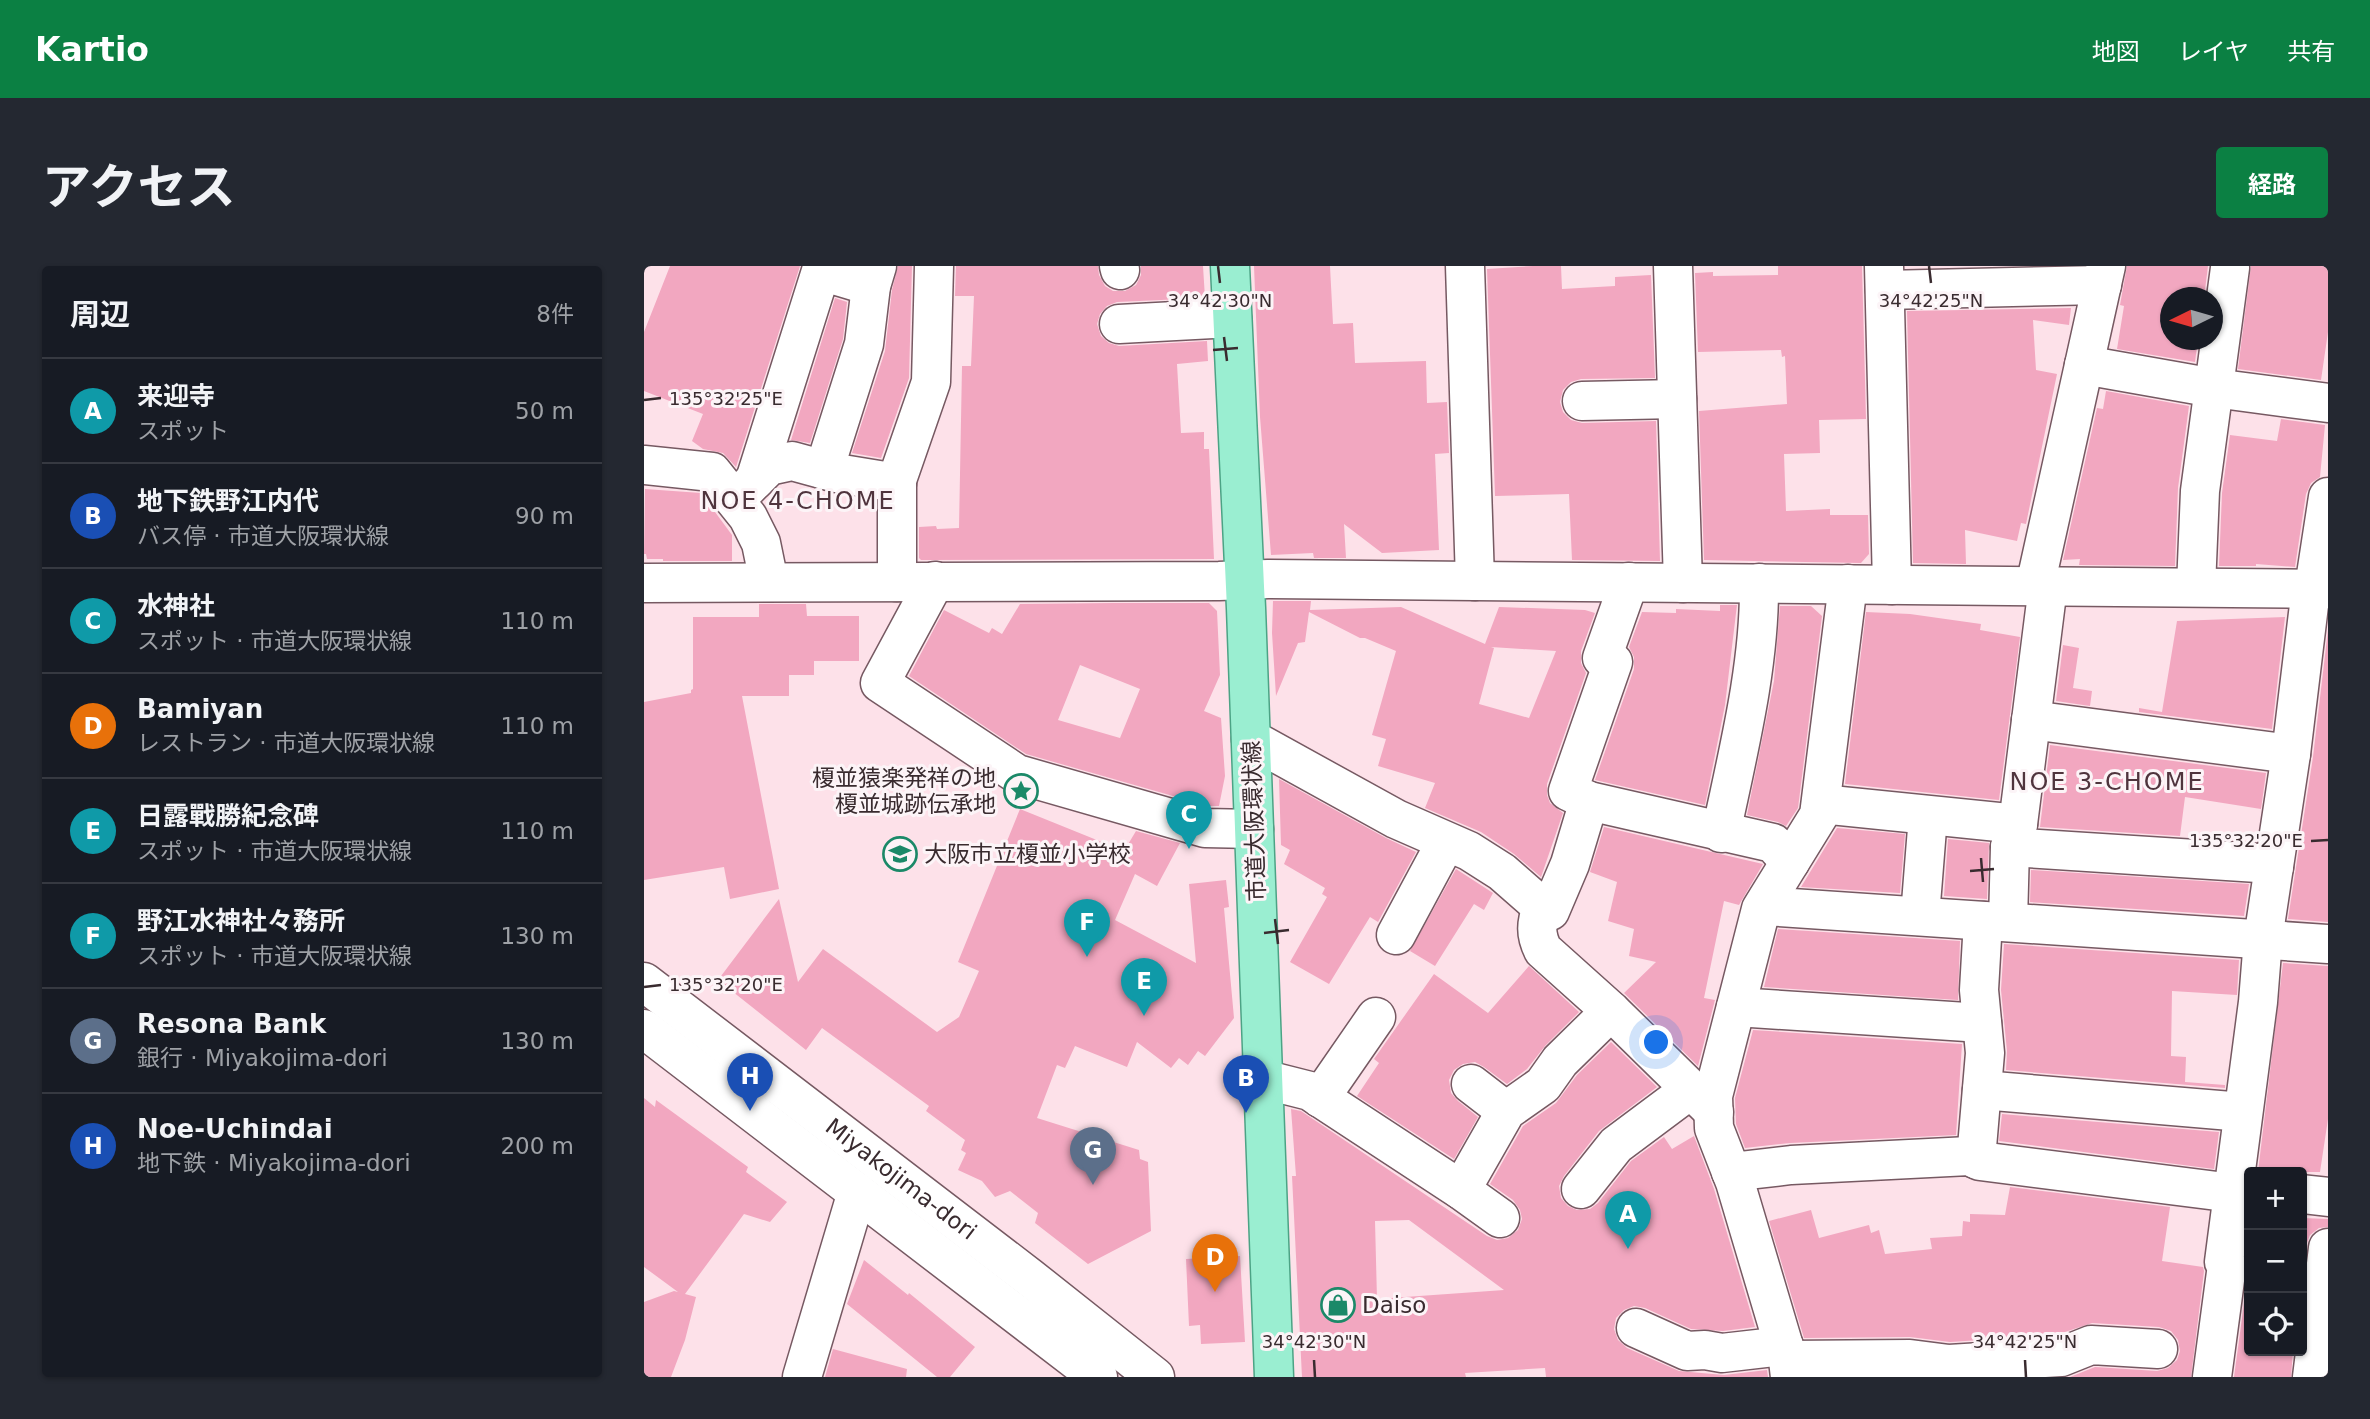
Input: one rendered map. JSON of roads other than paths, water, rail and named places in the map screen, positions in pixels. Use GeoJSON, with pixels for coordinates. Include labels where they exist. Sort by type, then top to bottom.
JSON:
{"type":"FeatureCollection","features":[{"type":"Feature","properties":{"kind":"main road","name":"市道大阪環状線"},"geometry":{"type":"LineString","coordinates":[[1230,266],[1251,738],[1274,1377]]}},
{"type":"Feature","properties":{"kind":"street"},"geometry":{"type":"LineString","coordinates":[[897,582],[897,483],[931,382],[934,266]]}},
{"type":"Feature","properties":{"kind":"street"},"geometry":{"type":"LineString","coordinates":[[1465,266],[1475,581]]}},
{"type":"Feature","properties":{"kind":"street"},"geometry":{"type":"LineString","coordinates":[[1673,266],[1683,583]]}},
{"type":"Feature","properties":{"kind":"street"},"geometry":{"type":"LineString","coordinates":[[2196,587],[2200,491],[2230,268]]}},
{"type":"Feature","properties":{"kind":"street"},"geometry":{"type":"LineString","coordinates":[[769,582],[761,544],[748,517],[746,492],[821,271],[874,276],[864,344],[824,470]]}},
{"type":"Feature","properties":{"kind":"street"},"geometry":{"type":"LineString","coordinates":[[1892,585],[1884,278],[2104,276],[2041,586],[2031,720],[2014,836],[1979,990],[1985,1053],[1976,1159]]}},
{"type":"Feature","properties":{"kind":"street"},"geometry":{"type":"LineString","coordinates":[[1119,324],[1232,318]]}},
{"type":"Feature","properties":{"kind":"street"},"geometry":{"type":"LineString","coordinates":[[2084,365],[2214,388],[2328,402]]}},
{"type":"Feature","properties":{"kind":"street"},"geometry":{"type":"LineString","coordinates":[[1582,401],[1677,399]]}},
{"type":"Feature","properties":{"kind":"street"},"geometry":{"type":"LineString","coordinates":[[746,492],[769,466],[792,461],[824,470],[897,483]]}},
{"type":"Feature","properties":{"kind":"street"},"geometry":{"type":"LineString","coordinates":[[644,465],[712,472],[746,492]]}},
{"type":"Feature","properties":{"kind":"street"},"geometry":{"type":"LineString","coordinates":[[2212,1377],[2227,1265],[2224,1262],[2238,1188],[2243,1112],[2263,939],[2291,754],[2313,706],[2309,605],[2321,589],[2328,497]]}},
{"type":"Feature","properties":{"kind":"street"},"geometry":{"type":"LineString","coordinates":[[644,583],[1268,579],[2321,589]]}},
{"type":"Feature","properties":{"kind":"street"},"geometry":{"type":"LineString","coordinates":[[935,581],[880,683],[1017,774],[1205,828],[1254,829]]}},
{"type":"Feature","properties":{"kind":"street"},"geometry":{"type":"LineString","coordinates":[[1629,582],[1602,658],[1613,662],[1568,791],[1589,801],[1773,843],[1790,863]]}},
{"type":"Feature","properties":{"kind":"street"},"geometry":{"type":"LineString","coordinates":[[1721,833],[1745,719],[1760,610],[1759,583]]}},
{"type":"Feature","properties":{"kind":"street"},"geometry":{"type":"LineString","coordinates":[[1581,1189],[1616,1145],[1713,1096],[1764,906],[1819,815],[1848,584]]}},
{"type":"Feature","properties":{"kind":"street"},"geometry":{"type":"LineString","coordinates":[[2031,720],[2291,754]]}},
{"type":"Feature","properties":{"kind":"street"},"geometry":{"type":"LineString","coordinates":[[1251,738],[1396,819],[1469,851],[1502,872],[1542,908],[1550,911],[1570,864],[1589,801]]}},
{"type":"Feature","properties":{"kind":"street"},"geometry":{"type":"LineString","coordinates":[[1821,804],[1919,813],[2014,836],[2274,867]]}},
{"type":"Feature","properties":{"kind":"street"},"geometry":{"type":"LineString","coordinates":[[1920,916],[1928,816]]}},
{"type":"Feature","properties":{"kind":"street"},"geometry":{"type":"LineString","coordinates":[[1396,935],[1446,842]]}},
{"type":"Feature","properties":{"kind":"street"},"geometry":{"type":"LineString","coordinates":[[1764,906],[2328,944]]}},
{"type":"Feature","properties":{"kind":"street"},"geometry":{"type":"LineString","coordinates":[[1542,908],[1536,924],[1538,940],[1543,950],[1611,1011],[1702,1101],[1731,1172],[1787,1361]]}},
{"type":"Feature","properties":{"kind":"street","name":"Miyakojima-dori"},"geometry":{"type":"LineString","coordinates":[[644,982],[1155,1377]]}},
{"type":"Feature","properties":{"kind":"street"},"geometry":{"type":"LineString","coordinates":[[1736,1007],[1982,1023]]}},
{"type":"Feature","properties":{"kind":"street"},"geometry":{"type":"LineString","coordinates":[[1461,1190],[1506,1111],[1543,1085],[1560,1061],[1611,1011]]}},
{"type":"Feature","properties":{"kind":"street"},"geometry":{"type":"LineString","coordinates":[[1320,1098],[1376,1017]]}},
{"type":"Feature","properties":{"kind":"street","name":"Miyakojima-dori"},"geometry":{"type":"LineString","coordinates":[[644,1029],[1098,1377]]}},
{"type":"Feature","properties":{"kind":"street"},"geometry":{"type":"LineString","coordinates":[[1263,1079],[1310,1091],[1500,1218]]}},
{"type":"Feature","properties":{"kind":"street"},"geometry":{"type":"LineString","coordinates":[[1471,1084],[1506,1111]]}},
{"type":"Feature","properties":{"kind":"street"},"geometry":{"type":"LineString","coordinates":[[1982,1090],[2243,1112]]}},
{"type":"Feature","properties":{"kind":"street"},"geometry":{"type":"LineString","coordinates":[[1731,1172],[1791,1164],[1969,1156],[1976,1159],[2238,1188]]}},
{"type":"Feature","properties":{"kind":"street"},"geometry":{"type":"LineString","coordinates":[[802,1377],[857,1192]]}},
{"type":"Feature","properties":{"kind":"street"},"geometry":{"type":"LineString","coordinates":[[2307,1195],[2328,1197]]}},
{"type":"Feature","properties":{"kind":"street"},"geometry":{"type":"LineString","coordinates":[[2312,1377],[2328,1248]]}},
{"type":"Feature","properties":{"kind":"street"},"geometry":{"type":"LineString","coordinates":[[1636,1328],[1687,1351],[1705,1350],[1787,1361],[1910,1359],[1949,1364],[2061,1357],[2091,1345],[2158,1349]]}},
{"type":"Feature","properties":{"kind":"street"},"geometry":{"type":"LineString","coordinates":[[1036,1329],[1051,1353],[1058,1377]]}},
{"type":"Feature","properties":{"kind":"place","name":"榎並猿楽発祥の地 榎並城跡伝承地"},"geometry":{"type":"Point","coordinates":[1021,791]}},
{"type":"Feature","properties":{"kind":"place","name":"水神社"},"geometry":{"type":"Point","coordinates":[1189,849]}},
{"type":"Feature","properties":{"kind":"place","name":"大阪市立榎並小学校"},"geometry":{"type":"Point","coordinates":[900,854]}},
{"type":"Feature","properties":{"kind":"place","name":"野江水神社々務所"},"geometry":{"type":"Point","coordinates":[1087,957]}},
{"type":"Feature","properties":{"kind":"place","name":"日露戰勝紀念碑"},"geometry":{"type":"Point","coordinates":[1144,1016]}},
{"type":"Feature","properties":{"kind":"place","name":"Noe-Uchindai"},"geometry":{"type":"Point","coordinates":[750,1111]}},
{"type":"Feature","properties":{"kind":"place","name":"地下鉄野江内代"},"geometry":{"type":"Point","coordinates":[1246,1113]}},
{"type":"Feature","properties":{"kind":"place","name":"Resona Bank"},"geometry":{"type":"Point","coordinates":[1093,1185]}},
{"type":"Feature","properties":{"kind":"place","name":"来迎寺"},"geometry":{"type":"Point","coordinates":[1628,1249]}},
{"type":"Feature","properties":{"kind":"place","name":"Bamiyan"},"geometry":{"type":"Point","coordinates":[1215,1292]}},
{"type":"Feature","properties":{"kind":"place","name":"Daiso"},"geometry":{"type":"Point","coordinates":[1338,1305]}},
{"type":"Feature","properties":{"kind":"district","name":"NOE 4-CHOME"},"geometry":{"type":"Point","coordinates":[798,501]}},
{"type":"Feature","properties":{"kind":"district","name":"NOE 3-CHOME"},"geometry":{"type":"Point","coordinates":[2107,782]}}]}
